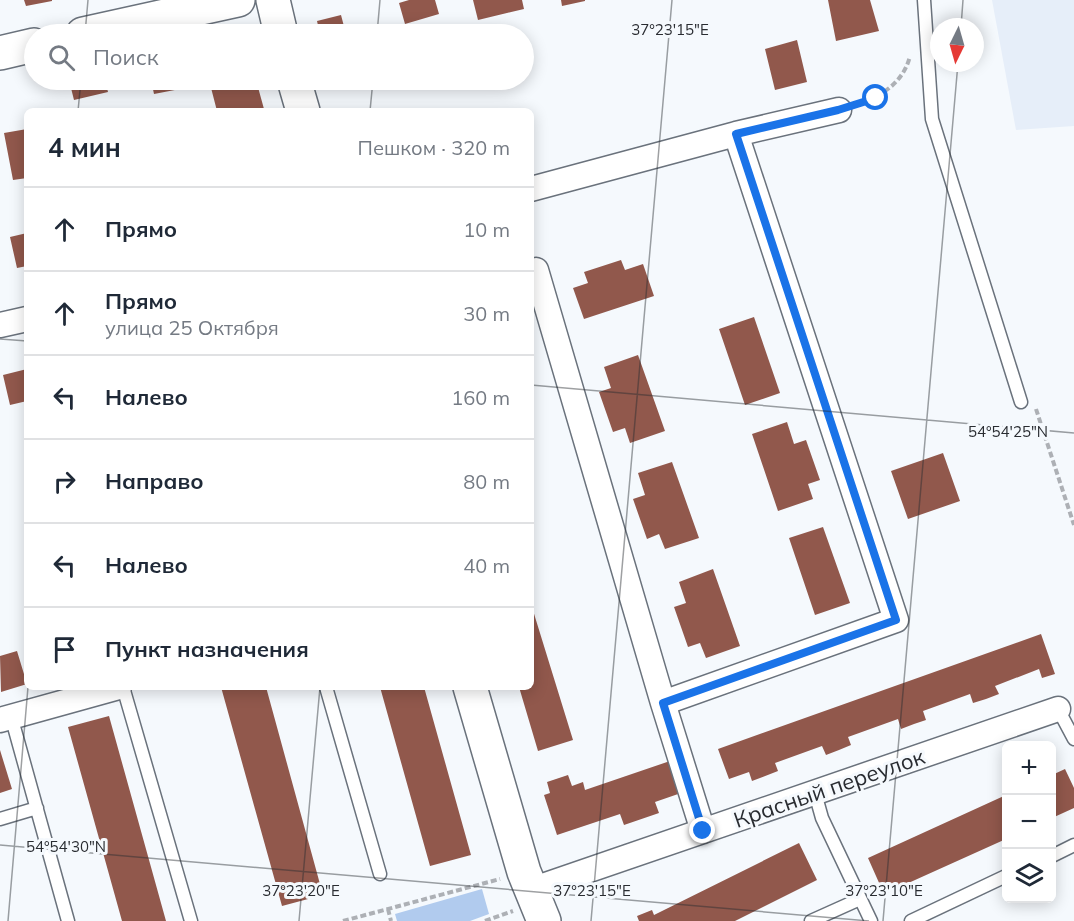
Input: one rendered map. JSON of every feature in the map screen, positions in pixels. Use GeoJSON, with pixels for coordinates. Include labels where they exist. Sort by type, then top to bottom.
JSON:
{"type":"FeatureCollection","features":[{"type":"Feature","properties":{"kind":"street"},"geometry":{"type":"LineString","coordinates":[[129,24],[238,0]]}},
{"type":"Feature","properties":{"kind":"street"},"geometry":{"type":"LineString","coordinates":[[273,0],[279,24]]}},
{"type":"Feature","properties":{"kind":"street"},"geometry":{"type":"LineString","coordinates":[[0,53],[24,47]]}},
{"type":"Feature","properties":{"kind":"street"},"geometry":{"type":"LineString","coordinates":[[297,90],[302,108]]}},
{"type":"Feature","properties":{"kind":"street"},"geometry":{"type":"LineString","coordinates":[[534,188],[736,134],[838,110]]}},
{"type":"Feature","properties":{"kind":"street"},"geometry":{"type":"LineString","coordinates":[[663,703],[896,620],[736,134]]}},
{"type":"Feature","properties":{"kind":"street"},"geometry":{"type":"LineString","coordinates":[[536,270],[663,703],[703,831]]}},
{"type":"Feature","properties":{"kind":"street"},"geometry":{"type":"LineString","coordinates":[[0,325],[24,320]]}},
{"type":"Feature","properties":{"kind":"street"},"geometry":{"type":"LineString","coordinates":[[6,718],[107,690]]}},
{"type":"Feature","properties":{"kind":"street"},"geometry":{"type":"LineString","coordinates":[[471,690],[528,881],[544,921]]}},
{"type":"Feature","properties":{"kind":"street","name":"Красный переулок"},"geometry":{"type":"LineString","coordinates":[[528,881],[703,831],[1058,709]]}},
{"type":"Feature","properties":{"kind":"lane"},"geometry":{"type":"LineString","coordinates":[[924,0],[932,119],[1021,402]]}},
{"type":"Feature","properties":{"kind":"lane"},"geometry":{"type":"LineString","coordinates":[[124,690],[191,921]]}},
{"type":"Feature","properties":{"kind":"lane"},"geometry":{"type":"LineString","coordinates":[[327,690],[380,874]]}},
{"type":"Feature","properties":{"kind":"lane"},"geometry":{"type":"LineString","coordinates":[[1058,709],[1074,739]]}},
{"type":"Feature","properties":{"kind":"lane"},"geometry":{"type":"LineString","coordinates":[[6,718],[37,808],[68,921]]}},
{"type":"Feature","properties":{"kind":"lane"},"geometry":{"type":"LineString","coordinates":[[815,793],[822,818],[871,921]]}},
{"type":"Feature","properties":{"kind":"lane"},"geometry":{"type":"LineString","coordinates":[[0,819],[37,808]]}},
{"type":"Feature","properties":{"kind":"lane"},"geometry":{"type":"LineString","coordinates":[[1056,854],[1074,845]]}},
{"type":"Feature","properties":{"kind":"lane"},"geometry":{"type":"LineString","coordinates":[[911,921],[1002,878]]}},
{"type":"Feature","properties":{"kind":"lane"},"geometry":{"type":"LineString","coordinates":[[811,921],[860,899]]}},
{"type":"Feature","properties":{"kind":"path"},"geometry":{"type":"LineString","coordinates":[[838,110],[876,98],[906,73],[911,52]]}},
{"type":"Feature","properties":{"kind":"path"},"geometry":{"type":"LineString","coordinates":[[1021,402],[1034,401],[1074,525]]}},
{"type":"Feature","properties":{"kind":"path"},"geometry":{"type":"LineString","coordinates":[[343,921],[388,909],[528,881]]}},
{"type":"Feature","properties":{"kind":"path"},"geometry":{"type":"LineString","coordinates":[[388,909],[392,921]]}},
{"type":"Feature","properties":{"kind":"shaded area"},"geometry":{"type":"Polygon","coordinates":[[[992,0],[1074,0],[1074,126],[1016,130],[992,0]]]}},
{"type":"Feature","properties":{"kind":"shaded area"},"geometry":{"type":"Polygon","coordinates":[[[482,889],[489,914],[470,921],[397,921],[395,914],[482,889]]]}},
{"type":"Feature","properties":{"kind":"building"},"geometry":{"type":"Polygon","coordinates":[[[24,0],[52,0],[52,1],[26,6],[24,0]]]}},
{"type":"Feature","properties":{"kind":"building"},"geometry":{"type":"Polygon","coordinates":[[[409,0],[435,0],[439,14],[405,24],[399,3],[409,0]]]}},
{"type":"Feature","properties":{"kind":"building"},"geometry":{"type":"Polygon","coordinates":[[[473,0],[522,0],[524,9],[478,20],[473,0]]]}},
{"type":"Feature","properties":{"kind":"building"},"geometry":{"type":"Polygon","coordinates":[[[561,0],[585,0],[585,1],[562,6],[561,0]]]}},
{"type":"Feature","properties":{"kind":"building"},"geometry":{"type":"Polygon","coordinates":[[[828,0],[870,0],[879,31],[836,41],[828,0]]]}},
{"type":"Feature","properties":{"kind":"building"},"geometry":{"type":"Polygon","coordinates":[[[341,15],[343,24],[318,24],[317,21],[341,15]]]}},
{"type":"Feature","properties":{"kind":"building"},"geometry":{"type":"Polygon","coordinates":[[[797,40],[807,82],[775,90],[765,49],[797,40]]]}},
{"type":"Feature","properties":{"kind":"building"},"geometry":{"type":"Polygon","coordinates":[[[72,90],[108,90],[108,92],[74,100],[72,90]]]}},
{"type":"Feature","properties":{"kind":"building"},"geometry":{"type":"Polygon","coordinates":[[[153,90],[175,90],[154,94],[153,90]]]}},
{"type":"Feature","properties":{"kind":"building"},"geometry":{"type":"Polygon","coordinates":[[[212,90],[259,90],[264,108],[216,108],[212,90]]]}},
{"type":"Feature","properties":{"kind":"building"},"geometry":{"type":"Polygon","coordinates":[[[24,130],[24,178],[13,180],[4,133],[24,130]]]}},
{"type":"Feature","properties":{"kind":"building"},"geometry":{"type":"Polygon","coordinates":[[[24,234],[24,267],[17,268],[10,237],[24,234]]]}},
{"type":"Feature","properties":{"kind":"building"},"geometry":{"type":"Polygon","coordinates":[[[621,260],[625,270],[643,264],[654,296],[584,319],[573,288],[588,283],[584,272],[621,260]]]}},
{"type":"Feature","properties":{"kind":"building"},"geometry":{"type":"Polygon","coordinates":[[[754,317],[780,393],[745,405],[719,329],[754,317]]]}},
{"type":"Feature","properties":{"kind":"building"},"geometry":{"type":"Polygon","coordinates":[[[638,355],[665,431],[630,443],[625,428],[613,432],[599,392],[611,388],[604,367],[638,355]]]}},
{"type":"Feature","properties":{"kind":"building"},"geometry":{"type":"Polygon","coordinates":[[[24,370],[24,402],[10,405],[3,375],[24,370]]]}},
{"type":"Feature","properties":{"kind":"building"},"geometry":{"type":"Polygon","coordinates":[[[787,422],[794,444],[806,440],[820,480],[808,484],[813,499],[778,511],[752,434],[787,422]]]}},
{"type":"Feature","properties":{"kind":"building"},"geometry":{"type":"Polygon","coordinates":[[[943,453],[960,501],[908,519],[891,471],[943,453]]]}},
{"type":"Feature","properties":{"kind":"building"},"geometry":{"type":"Polygon","coordinates":[[[672,462],[699,538],[665,549],[659,534],[647,539],[633,499],[645,495],[638,473],[672,462]]]}},
{"type":"Feature","properties":{"kind":"building"},"geometry":{"type":"Polygon","coordinates":[[[823,527],[850,603],[815,615],[789,538],[823,527]]]}},
{"type":"Feature","properties":{"kind":"building"},"geometry":{"type":"Polygon","coordinates":[[[713,569],[740,646],[706,658],[700,643],[688,647],[674,607],[686,603],[679,582],[713,569]]]}},
{"type":"Feature","properties":{"kind":"building"},"geometry":{"type":"Polygon","coordinates":[[[534,614],[573,740],[538,751],[520,690],[534,690],[534,614]]]}},
{"type":"Feature","properties":{"kind":"building"},"geometry":{"type":"Polygon","coordinates":[[[1041,634],[1055,674],[1042,678],[1039,669],[995,686],[999,694],[986,699],[973,703],[970,694],[923,711],[926,720],[901,729],[898,719],[848,737],[851,745],[826,755],[822,746],[775,763],[778,771],[752,781],[749,772],[729,779],[718,749],[1041,634]]]}},
{"type":"Feature","properties":{"kind":"building"},"geometry":{"type":"Polygon","coordinates":[[[17,651],[24,674],[24,685],[1,692],[0,656],[17,651]]]}},
{"type":"Feature","properties":{"kind":"building"},"geometry":{"type":"Polygon","coordinates":[[[222,690],[267,690],[323,895],[282,906],[222,690]]]}},
{"type":"Feature","properties":{"kind":"building"},"geometry":{"type":"Polygon","coordinates":[[[381,690],[425,690],[471,855],[430,866],[381,690]]]}},
{"type":"Feature","properties":{"kind":"building"},"geometry":{"type":"Polygon","coordinates":[[[109,716],[166,921],[122,921],[68,727],[109,716]]]}},
{"type":"Feature","properties":{"kind":"building"},"geometry":{"type":"Polygon","coordinates":[[[0,750],[12,789],[0,793],[0,750]]]}},
{"type":"Feature","properties":{"kind":"building"},"geometry":{"type":"Polygon","coordinates":[[[670,761],[681,793],[655,802],[659,813],[624,825],[620,814],[557,835],[544,795],[550,793],[547,782],[568,775],[572,786],[583,782],[585,790],[670,761]]]}},
{"type":"Feature","properties":{"kind":"building"},"geometry":{"type":"Polygon","coordinates":[[[1065,769],[1074,788],[1074,808],[1056,816],[1056,795],[1056,773],[1065,769]]]}},
{"type":"Feature","properties":{"kind":"building"},"geometry":{"type":"Polygon","coordinates":[[[1002,797],[1002,841],[884,894],[868,858],[1002,797]]]}},
{"type":"Feature","properties":{"kind":"building"},"geometry":{"type":"Polygon","coordinates":[[[799,843],[817,880],[735,921],[639,921],[637,916],[652,910],[654,915],[799,843]]]}},
{"type":"Feature","properties":{"kind":"route"},"geometry":{"type":"LineString","coordinates":[[703,831],[663,703],[896,620],[736,134],[838,110],[876,98]]}}]}
